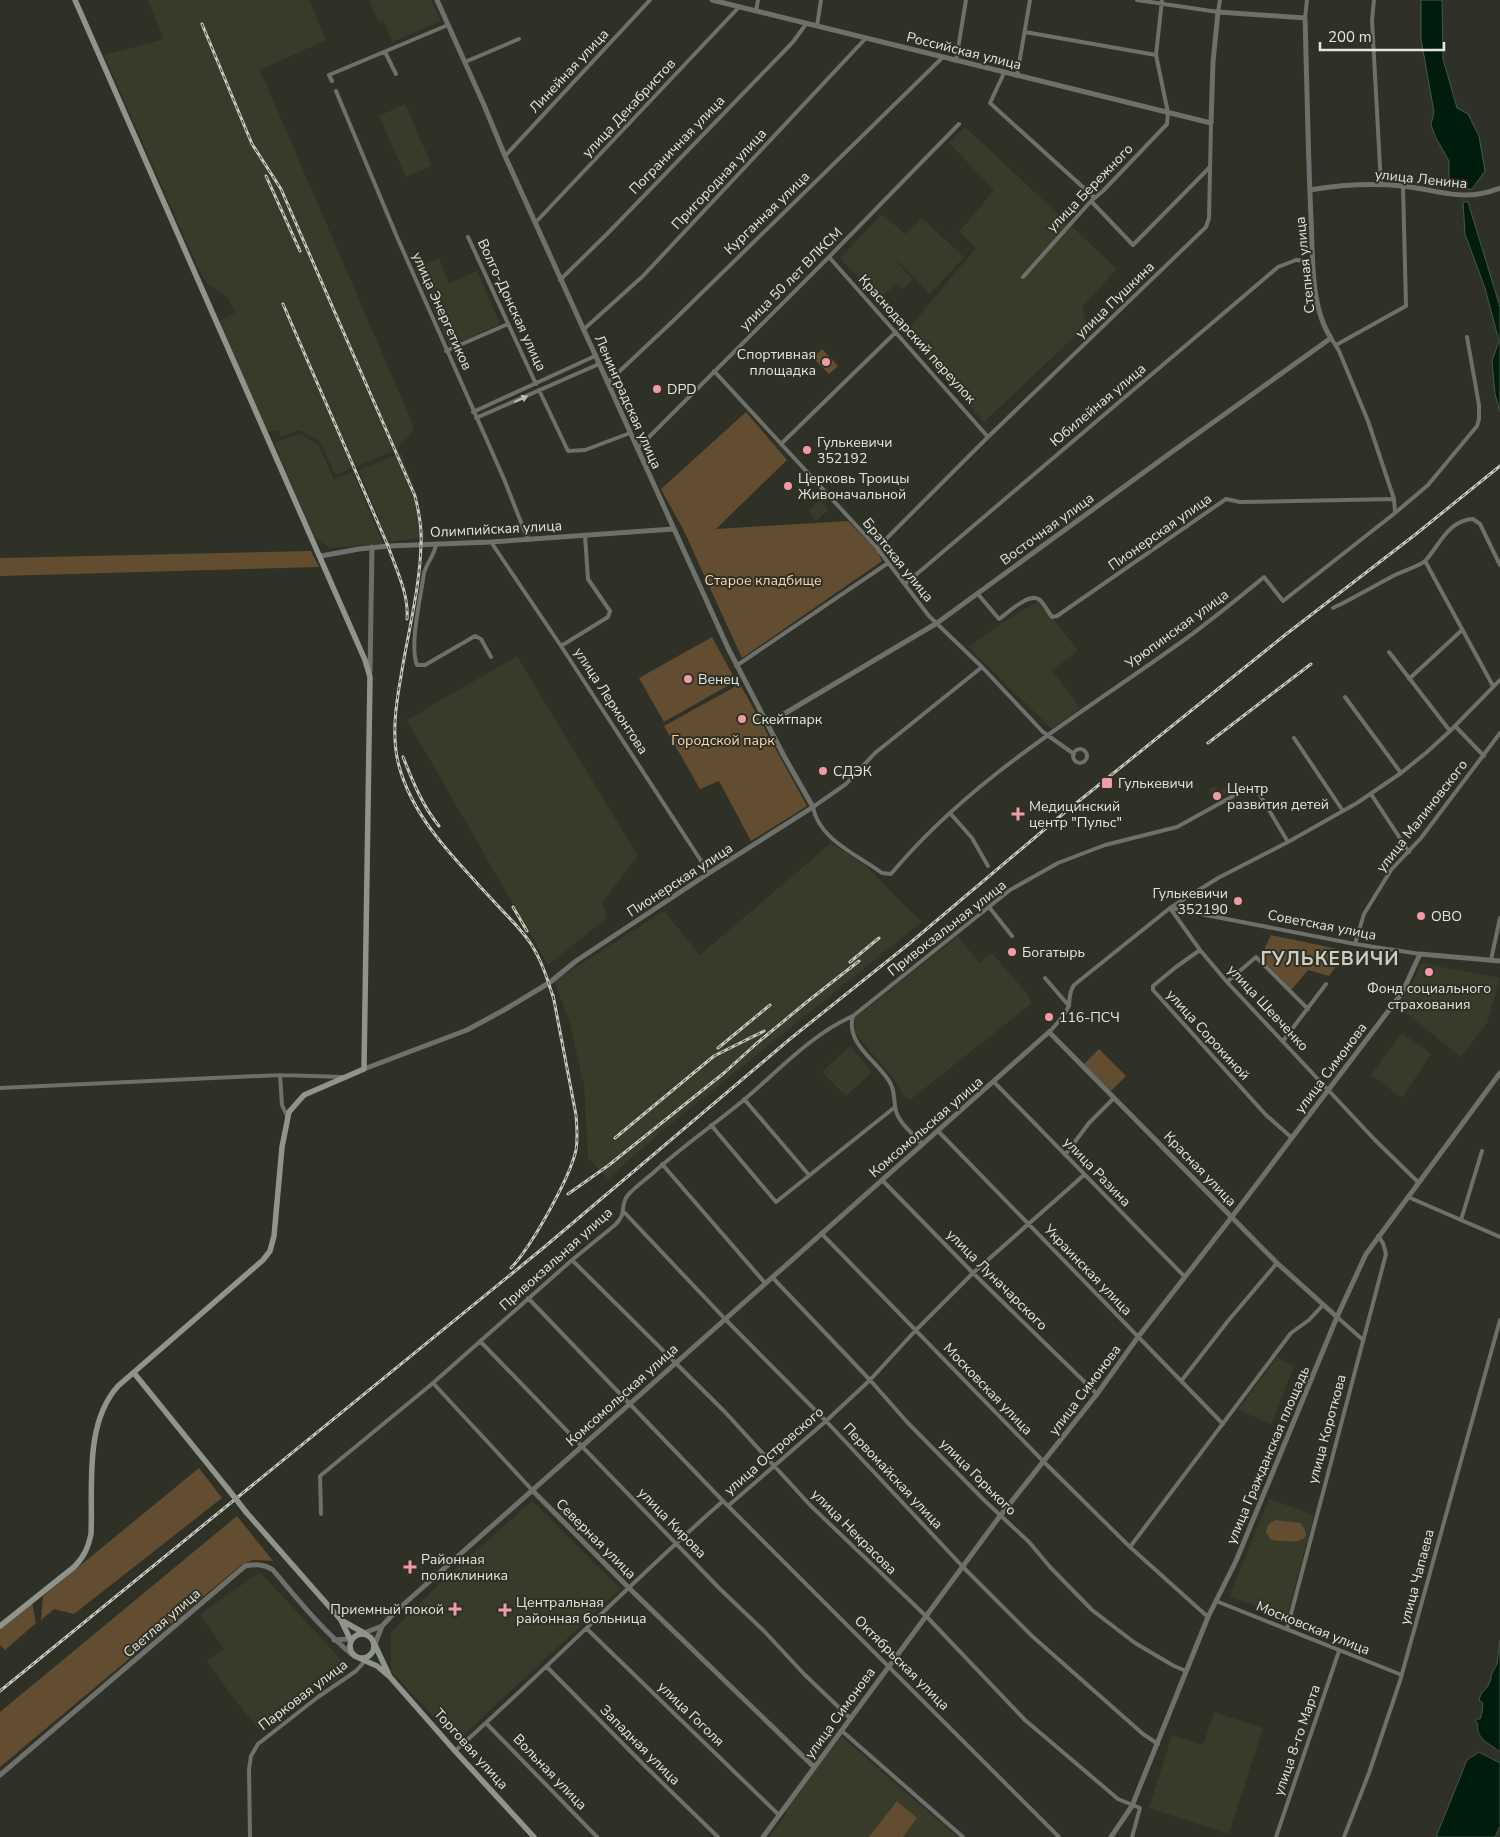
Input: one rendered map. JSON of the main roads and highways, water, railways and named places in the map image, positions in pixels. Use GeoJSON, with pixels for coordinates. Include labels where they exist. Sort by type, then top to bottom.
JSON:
{"type":"FeatureCollection","features":[{"type":"Feature","properties":{"kind":"main road"},"geometry":{"type":"LineString","coordinates":[[0,1626],[83,1558],[89,1547],[94,1439],[98,1420],[104,1404],[111,1393],[250,1273],[270,1251],[274,1236],[282,1147],[287,1116],[294,1105],[304,1094],[364,1069],[370,677],[365,660],[321,556],[75,0]]}},
{"type":"Feature","properties":{"kind":"main road"},"geometry":{"type":"LineString","coordinates":[[134,1372],[246,1512],[341,1620],[350,1639],[349,1644],[359,1658],[369,1656],[372,1653],[374,1644],[370,1636],[341,1620]]}},
{"type":"Feature","properties":{"kind":"main road"},"geometry":{"type":"LineString","coordinates":[[350,1639],[364,1633]]}},
{"type":"Feature","properties":{"kind":"main road","name":"Торговая улица"},"geometry":{"type":"LineString","coordinates":[[374,1644],[390,1677]]}},
{"type":"Feature","properties":{"kind":"main road","name":"Торговая улица"},"geometry":{"type":"LineString","coordinates":[[359,1658],[377,1666],[390,1677],[534,1837]]}},
{"type":"Feature","properties":{"kind":"railway"},"geometry":{"type":"LineString","coordinates":[[202,24],[252,144],[281,189],[415,496],[421,526],[420,560],[395,721],[395,744],[399,766],[406,786],[416,806],[440,842],[527,939],[542,964],[554,1000]]}},
{"type":"Feature","properties":{"kind":"railway"},"geometry":{"type":"LineString","coordinates":[[266,176],[300,251]]}},
{"type":"Feature","properties":{"kind":"railway"},"geometry":{"type":"LineString","coordinates":[[283,304],[388,546],[404,591],[407,619]]}},
{"type":"Feature","properties":{"kind":"railway"},"geometry":{"type":"LineString","coordinates":[[0,1691],[542,1249],[790,1039],[910,943],[1064,813],[1285,635],[1416,534],[1500,466]]}},
{"type":"Feature","properties":{"kind":"railway"},"geometry":{"type":"LineString","coordinates":[[1208,743],[1311,664]]}},
{"type":"Feature","properties":{"kind":"railway"},"geometry":{"type":"LineString","coordinates":[[403,757],[423,802],[439,826]]}},
{"type":"Feature","properties":{"kind":"railway"},"geometry":{"type":"LineString","coordinates":[[513,907],[527,931]]}},
{"type":"Feature","properties":{"kind":"railway"},"geometry":{"type":"LineString","coordinates":[[850,962],[879,938]]}},
{"type":"Feature","properties":{"kind":"railway"},"geometry":{"type":"LineString","coordinates":[[568,1194],[609,1165],[724,1073],[756,1044],[859,961]]}},
{"type":"Feature","properties":{"kind":"railway"},"geometry":{"type":"LineString","coordinates":[[511,1268],[529,1245],[549,1212],[566,1177],[576,1150],[576,1115],[553,995]]}},
{"type":"Feature","properties":{"kind":"railway"},"geometry":{"type":"LineString","coordinates":[[718,1048],[770,1005]]}},
{"type":"Feature","properties":{"kind":"railway"},"geometry":{"type":"LineString","coordinates":[[615,1138],[714,1056],[764,1031]]}},
{"type":"Feature","properties":{"kind":"place","name":"Спортивная площадка"},"geometry":{"type":"Point","coordinates":[826,362]}},
{"type":"Feature","properties":{"kind":"place","name":"DPD"},"geometry":{"type":"Point","coordinates":[657,389]}},
{"type":"Feature","properties":{"kind":"place","name":"Гулькевичи 352192"},"geometry":{"type":"Point","coordinates":[807,450]}},
{"type":"Feature","properties":{"kind":"place","name":"Церковь Троицы Живоначальной"},"geometry":{"type":"Point","coordinates":[788,486]}},
{"type":"Feature","properties":{"kind":"place","name":"Венец"},"geometry":{"type":"Point","coordinates":[688,679]}},
{"type":"Feature","properties":{"kind":"place","name":"Скейтпарк"},"geometry":{"type":"Point","coordinates":[742,719]}},
{"type":"Feature","properties":{"kind":"place","name":"СДЭК"},"geometry":{"type":"Point","coordinates":[823,771]}},
{"type":"Feature","properties":{"kind":"place","name":"Гулькевичи"},"geometry":{"type":"Point","coordinates":[1107,783]}},
{"type":"Feature","properties":{"kind":"place","name":"Центр развития детей"},"geometry":{"type":"Point","coordinates":[1217,796]}},
{"type":"Feature","properties":{"kind":"place","name":"Медицинский центр \"Пульс\""},"geometry":{"type":"Point","coordinates":[1018,814]}},
{"type":"Feature","properties":{"kind":"place","name":"Гулькевичи 352190"},"geometry":{"type":"Point","coordinates":[1238,901]}},
{"type":"Feature","properties":{"kind":"place","name":"ОВО"},"geometry":{"type":"Point","coordinates":[1421,916]}},
{"type":"Feature","properties":{"kind":"place","name":"Богатырь"},"geometry":{"type":"Point","coordinates":[1012,952]}},
{"type":"Feature","properties":{"kind":"place","name":"Фонд социального страхования"},"geometry":{"type":"Point","coordinates":[1429,972]}},
{"type":"Feature","properties":{"kind":"place","name":"116-ПСЧ"},"geometry":{"type":"Point","coordinates":[1049,1017]}},
{"type":"Feature","properties":{"kind":"place","name":"Районная поликлиника"},"geometry":{"type":"Point","coordinates":[410,1567]}},
{"type":"Feature","properties":{"kind":"place","name":"Приемный покой"},"geometry":{"type":"Point","coordinates":[455,1609]}},
{"type":"Feature","properties":{"kind":"place","name":"Центральная районная больница"},"geometry":{"type":"Point","coordinates":[505,1610]}},
{"type":"Feature","properties":{"kind":"district","name":"ГУЛЬКЕВИЧИ"},"geometry":{"type":"Point","coordinates":[1330,959]}},
{"type":"Feature","properties":{"kind":"park label","name":"Старое кладбище"},"geometry":{"type":"Point","coordinates":[763,580]}},
{"type":"Feature","properties":{"kind":"park label","name":"Городской парк"},"geometry":{"type":"Point","coordinates":[723,740]}}]}
